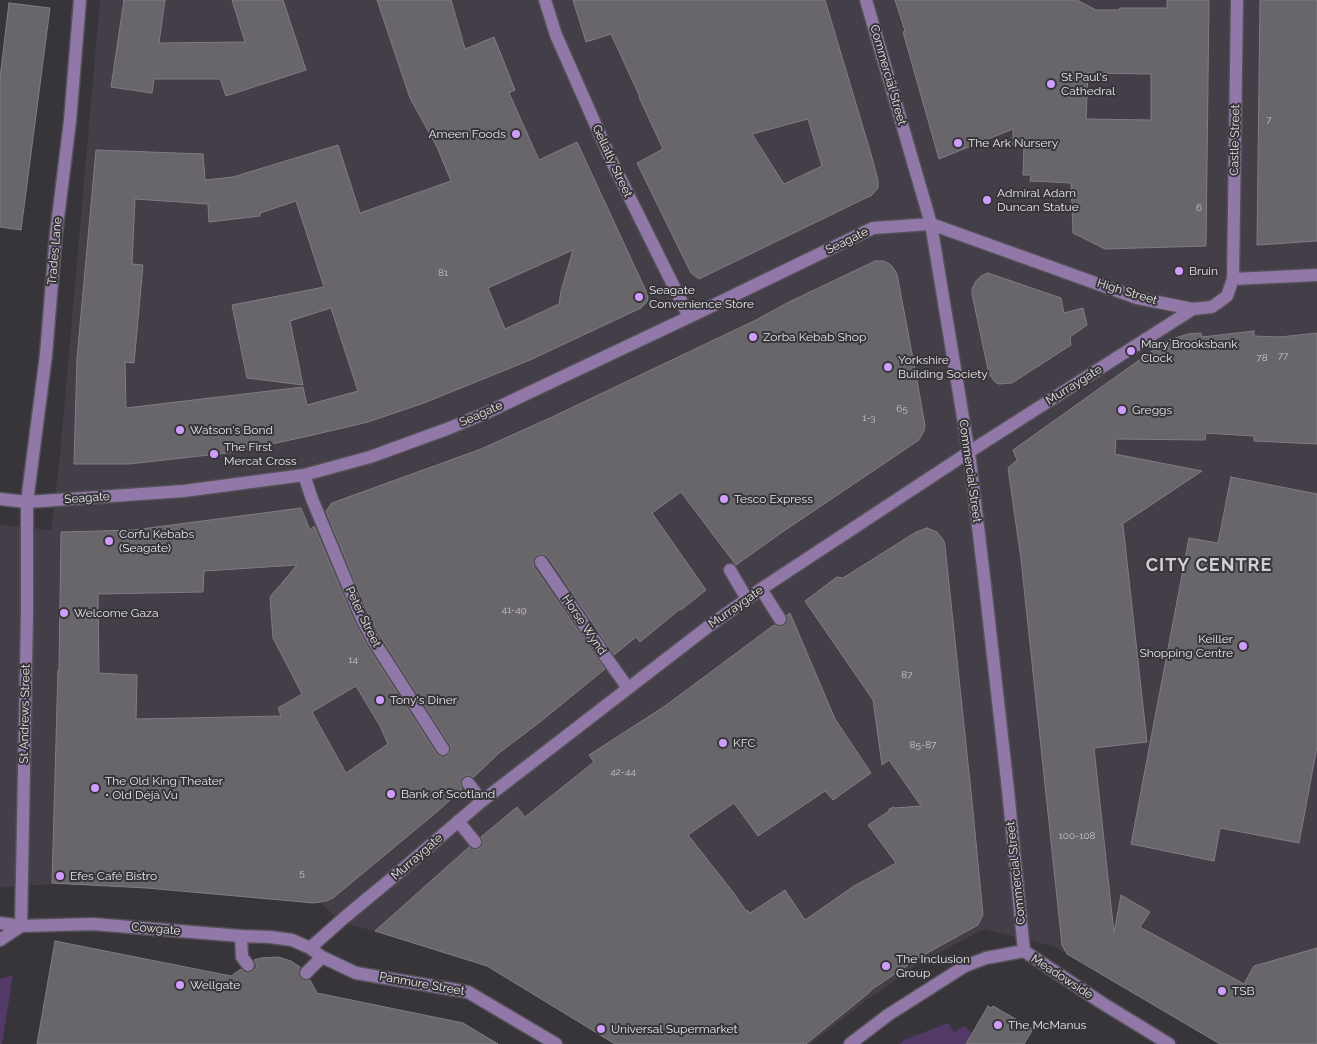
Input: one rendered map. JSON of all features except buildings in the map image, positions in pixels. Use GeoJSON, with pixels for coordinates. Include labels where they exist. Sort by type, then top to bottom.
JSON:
{"type":"FeatureCollection","features":[{"type":"Feature","properties":{"kind":"street","name":"Trades Lane"},"geometry":{"type":"LineString","coordinates":[[27,502],[46,355],[56,234],[70,121],[80,0]]}},
{"type":"Feature","properties":{"kind":"street","name":"Gellatly Street"},"geometry":{"type":"LineString","coordinates":[[546,0],[556,35],[612,162],[689,317]]}},
{"type":"Feature","properties":{"kind":"street","name":"Commercial Street"},"geometry":{"type":"LineString","coordinates":[[866,0],[931,224],[969,452],[1008,790],[1024,951]]}},
{"type":"Feature","properties":{"kind":"street","name":"Castle Street"},"geometry":{"type":"LineString","coordinates":[[1233,279],[1237,0]]}},
{"type":"Feature","properties":{"kind":"street","name":"Seagate"},"geometry":{"type":"LineString","coordinates":[[0,499],[27,502],[184,491],[304,475],[370,457],[486,413],[873,228],[931,224]]}},
{"type":"Feature","properties":{"kind":"street","name":"High Street"},"geometry":{"type":"LineString","coordinates":[[931,224],[1137,298],[1193,309],[1212,307],[1227,296],[1233,279]]}},
{"type":"Feature","properties":{"kind":"street"},"geometry":{"type":"LineString","coordinates":[[1233,279],[1317,275]]}},
{"type":"Feature","properties":{"kind":"street","name":"Murraygate"},"geometry":{"type":"LineString","coordinates":[[310,948],[482,801],[709,626],[760,589],[969,452],[1193,309]]}},
{"type":"Feature","properties":{"kind":"street","name":"Peter Street"},"geometry":{"type":"LineString","coordinates":[[304,475],[312,500],[360,617],[443,749]]}},
{"type":"Feature","properties":{"kind":"street","name":"St Andrews Street"},"geometry":{"type":"LineString","coordinates":[[21,926],[27,615],[27,502]]}},
{"type":"Feature","properties":{"kind":"street","name":"Horse Wynd"},"geometry":{"type":"LineString","coordinates":[[541,562],[628,688]]}},
{"type":"Feature","properties":{"kind":"street"},"geometry":{"type":"LineString","coordinates":[[730,570],[747,599]]}},
{"type":"Feature","properties":{"kind":"street"},"geometry":{"type":"LineString","coordinates":[[760,589],[780,619]]}},
{"type":"Feature","properties":{"kind":"street"},"geometry":{"type":"LineString","coordinates":[[468,783],[482,801]]}},
{"type":"Feature","properties":{"kind":"street"},"geometry":{"type":"LineString","coordinates":[[458,821],[475,842]]}},
{"type":"Feature","properties":{"kind":"street","name":"Cowgate"},"geometry":{"type":"LineString","coordinates":[[0,923],[21,926],[93,924],[270,937],[292,940],[310,948]]}},
{"type":"Feature","properties":{"kind":"street"},"geometry":{"type":"LineString","coordinates":[[0,940],[21,926]]}},
{"type":"Feature","properties":{"kind":"street"},"geometry":{"type":"LineString","coordinates":[[240,936],[242,957],[248,965]]}},
{"type":"Feature","properties":{"kind":"street","name":"Panmure Street"},"geometry":{"type":"LineString","coordinates":[[310,948],[322,957],[356,973],[468,992],[556,1044]]}},
{"type":"Feature","properties":{"kind":"street","name":"Meadowside"},"geometry":{"type":"LineString","coordinates":[[850,1044],[888,1015],[965,966],[986,958],[1024,951],[1168,1044]]}},
{"type":"Feature","properties":{"kind":"street"},"geometry":{"type":"LineString","coordinates":[[306,973],[322,957]]}},
{"type":"Feature","properties":{"kind":"shaded area"},"geometry":{"type":"Polygon","coordinates":[[[100,0],[1317,0],[1317,1044],[1223,1044],[1125,989],[1056,947],[984,929],[918,964],[864,1002],[811,1044],[615,1044],[487,966],[341,922],[321,903],[194,892],[57,884],[0,887],[0,525],[51,530],[60,456],[100,0]]]}},
{"type":"Feature","properties":{"kind":"shaded area"},"geometry":{"type":"Polygon","coordinates":[[[13,975],[2,1044],[0,1044],[0,979],[13,975]]]}},
{"type":"Feature","properties":{"kind":"shaded area"},"geometry":{"type":"Polygon","coordinates":[[[948,1023],[954,1032],[964,1026],[975,1036],[967,1042],[970,1044],[900,1044],[904,1040],[948,1023]]]}},
{"type":"Feature","properties":{"kind":"place","name":"St Paul's Cathedral"},"geometry":{"type":"Point","coordinates":[1051,84]}},
{"type":"Feature","properties":{"kind":"place","name":"Ameen Foods"},"geometry":{"type":"Point","coordinates":[516,134]}},
{"type":"Feature","properties":{"kind":"place","name":"The Ark Nursery"},"geometry":{"type":"Point","coordinates":[958,143]}},
{"type":"Feature","properties":{"kind":"place","name":"Admiral Adam Duncan Statue"},"geometry":{"type":"Point","coordinates":[987,200]}},
{"type":"Feature","properties":{"kind":"place","name":"Bruin"},"geometry":{"type":"Point","coordinates":[1179,271]}},
{"type":"Feature","properties":{"kind":"place","name":"Seagate Convenience Store"},"geometry":{"type":"Point","coordinates":[639,297]}},
{"type":"Feature","properties":{"kind":"place","name":"Zorba Kebab Shop"},"geometry":{"type":"Point","coordinates":[753,337]}},
{"type":"Feature","properties":{"kind":"place","name":"Mary Brooksbank Clock"},"geometry":{"type":"Point","coordinates":[1131,351]}},
{"type":"Feature","properties":{"kind":"place","name":"Yorkshire Building Society"},"geometry":{"type":"Point","coordinates":[888,367]}},
{"type":"Feature","properties":{"kind":"place","name":"Greggs"},"geometry":{"type":"Point","coordinates":[1122,410]}},
{"type":"Feature","properties":{"kind":"place","name":"Watson's Bond"},"geometry":{"type":"Point","coordinates":[180,430]}},
{"type":"Feature","properties":{"kind":"place","name":"The First Mercat Cross"},"geometry":{"type":"Point","coordinates":[214,454]}},
{"type":"Feature","properties":{"kind":"place","name":"Tesco Express"},"geometry":{"type":"Point","coordinates":[724,499]}},
{"type":"Feature","properties":{"kind":"place","name":"Corfu Kebabs (Seagate)"},"geometry":{"type":"Point","coordinates":[109,541]}},
{"type":"Feature","properties":{"kind":"place","name":"Welcome Gaza"},"geometry":{"type":"Point","coordinates":[64,613]}},
{"type":"Feature","properties":{"kind":"place","name":"Keiller Shopping Centre"},"geometry":{"type":"Point","coordinates":[1243,646]}},
{"type":"Feature","properties":{"kind":"place","name":"Tony's Diner"},"geometry":{"type":"Point","coordinates":[380,700]}},
{"type":"Feature","properties":{"kind":"place","name":"KFC"},"geometry":{"type":"Point","coordinates":[723,743]}},
{"type":"Feature","properties":{"kind":"place","name":"The Old King Theater • Old Déjà Vu"},"geometry":{"type":"Point","coordinates":[95,788]}},
{"type":"Feature","properties":{"kind":"place","name":"Bank of Scotland"},"geometry":{"type":"Point","coordinates":[391,794]}},
{"type":"Feature","properties":{"kind":"place","name":"Efes Café Bistro"},"geometry":{"type":"Point","coordinates":[60,876]}},
{"type":"Feature","properties":{"kind":"place","name":"The Inclusion Group"},"geometry":{"type":"Point","coordinates":[886,966]}},
{"type":"Feature","properties":{"kind":"place","name":"Wellgate"},"geometry":{"type":"Point","coordinates":[180,985]}},
{"type":"Feature","properties":{"kind":"place","name":"TSB"},"geometry":{"type":"Point","coordinates":[1222,991]}},
{"type":"Feature","properties":{"kind":"place","name":"The McManus"},"geometry":{"type":"Point","coordinates":[998,1025]}},
{"type":"Feature","properties":{"kind":"place","name":"Universal Supermarket"},"geometry":{"type":"Point","coordinates":[601,1029]}},
{"type":"Feature","properties":{"kind":"district","name":"CITY CENTRE"},"geometry":{"type":"Point","coordinates":[1209,566]}}]}
